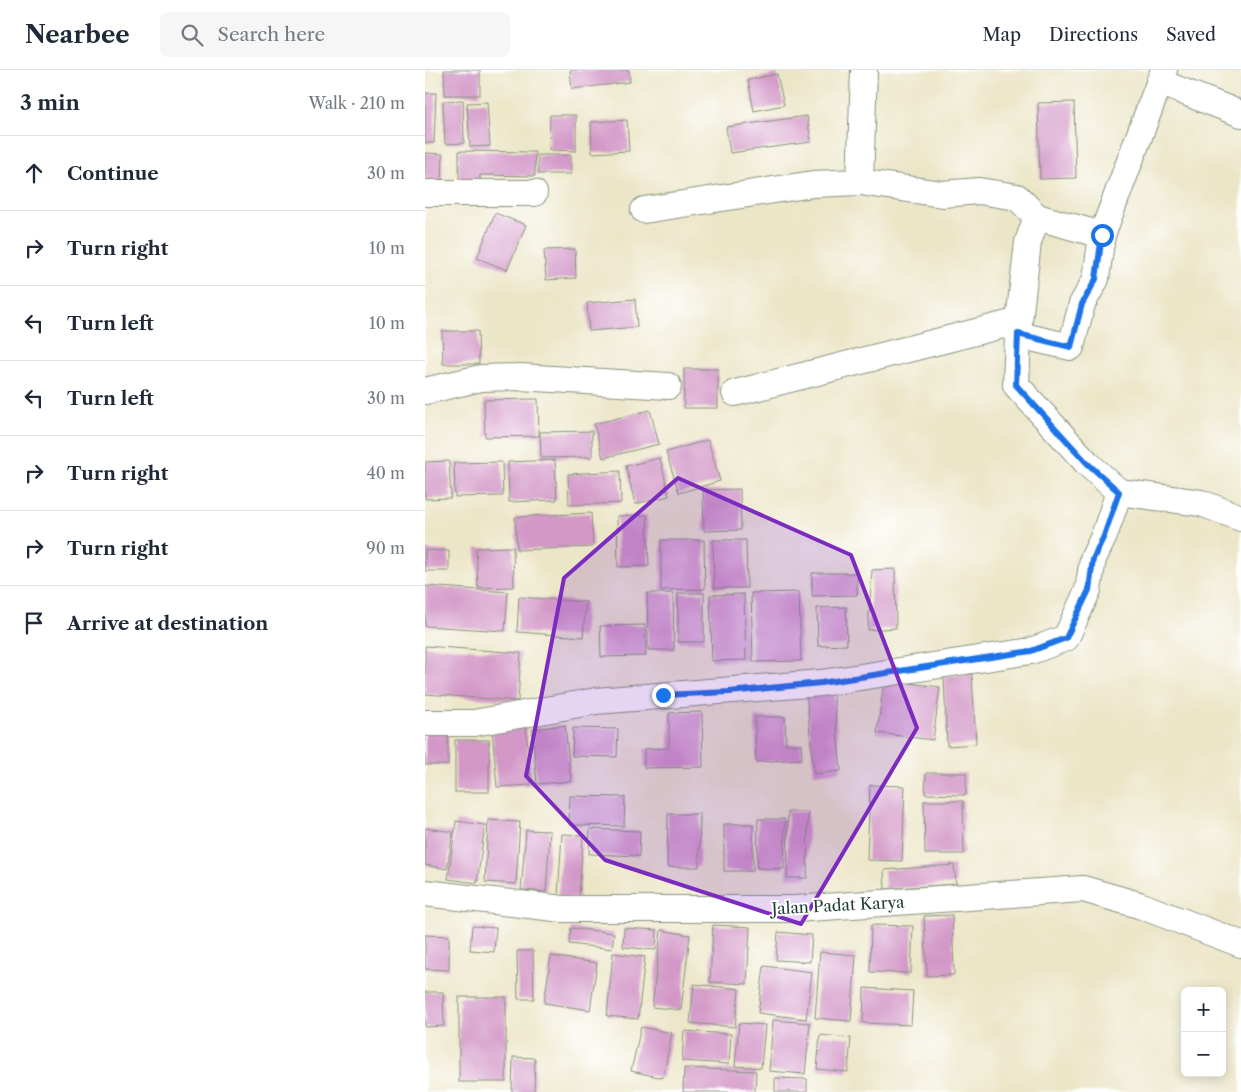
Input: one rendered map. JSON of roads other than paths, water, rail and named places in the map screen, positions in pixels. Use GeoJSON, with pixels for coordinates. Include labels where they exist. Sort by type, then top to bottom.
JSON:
{"type":"FeatureCollection","features":[{"type":"Feature","properties":{"kind":"street"},"geometry":{"type":"LineString","coordinates":[[860,182],[864,70]]}},
{"type":"Feature","properties":{"kind":"street"},"geometry":{"type":"LineString","coordinates":[[735,393],[1019,328],[1071,347],[1082,304],[1096,279],[1102,235],[1162,76],[1241,114]]}},
{"type":"Feature","properties":{"kind":"street"},"geometry":{"type":"LineString","coordinates":[[644,210],[813,184],[860,182],[942,194],[979,191],[1017,196],[1037,217],[1102,235]]}},
{"type":"Feature","properties":{"kind":"street"},"geometry":{"type":"LineString","coordinates":[[425,193],[534,193]]}},
{"type":"Feature","properties":{"kind":"street"},"geometry":{"type":"LineString","coordinates":[[1037,217],[1028,242],[1019,328],[1016,385],[1087,463],[1119,492],[1201,503],[1241,518]]}},
{"type":"Feature","properties":{"kind":"street"},"geometry":{"type":"LineString","coordinates":[[425,391],[481,378],[520,377],[668,386]]}},
{"type":"Feature","properties":{"kind":"street"},"geometry":{"type":"LineString","coordinates":[[425,723],[474,723],[596,701],[821,683],[1031,651],[1066,638],[1089,590],[1093,559],[1104,536],[1119,492]]}},
{"type":"Feature","properties":{"kind":"street","name":"Jalan Padat Karya"},"geometry":{"type":"LineString","coordinates":[[425,893],[563,909],[795,909],[1083,888],[1139,905],[1241,944]]}}]}
